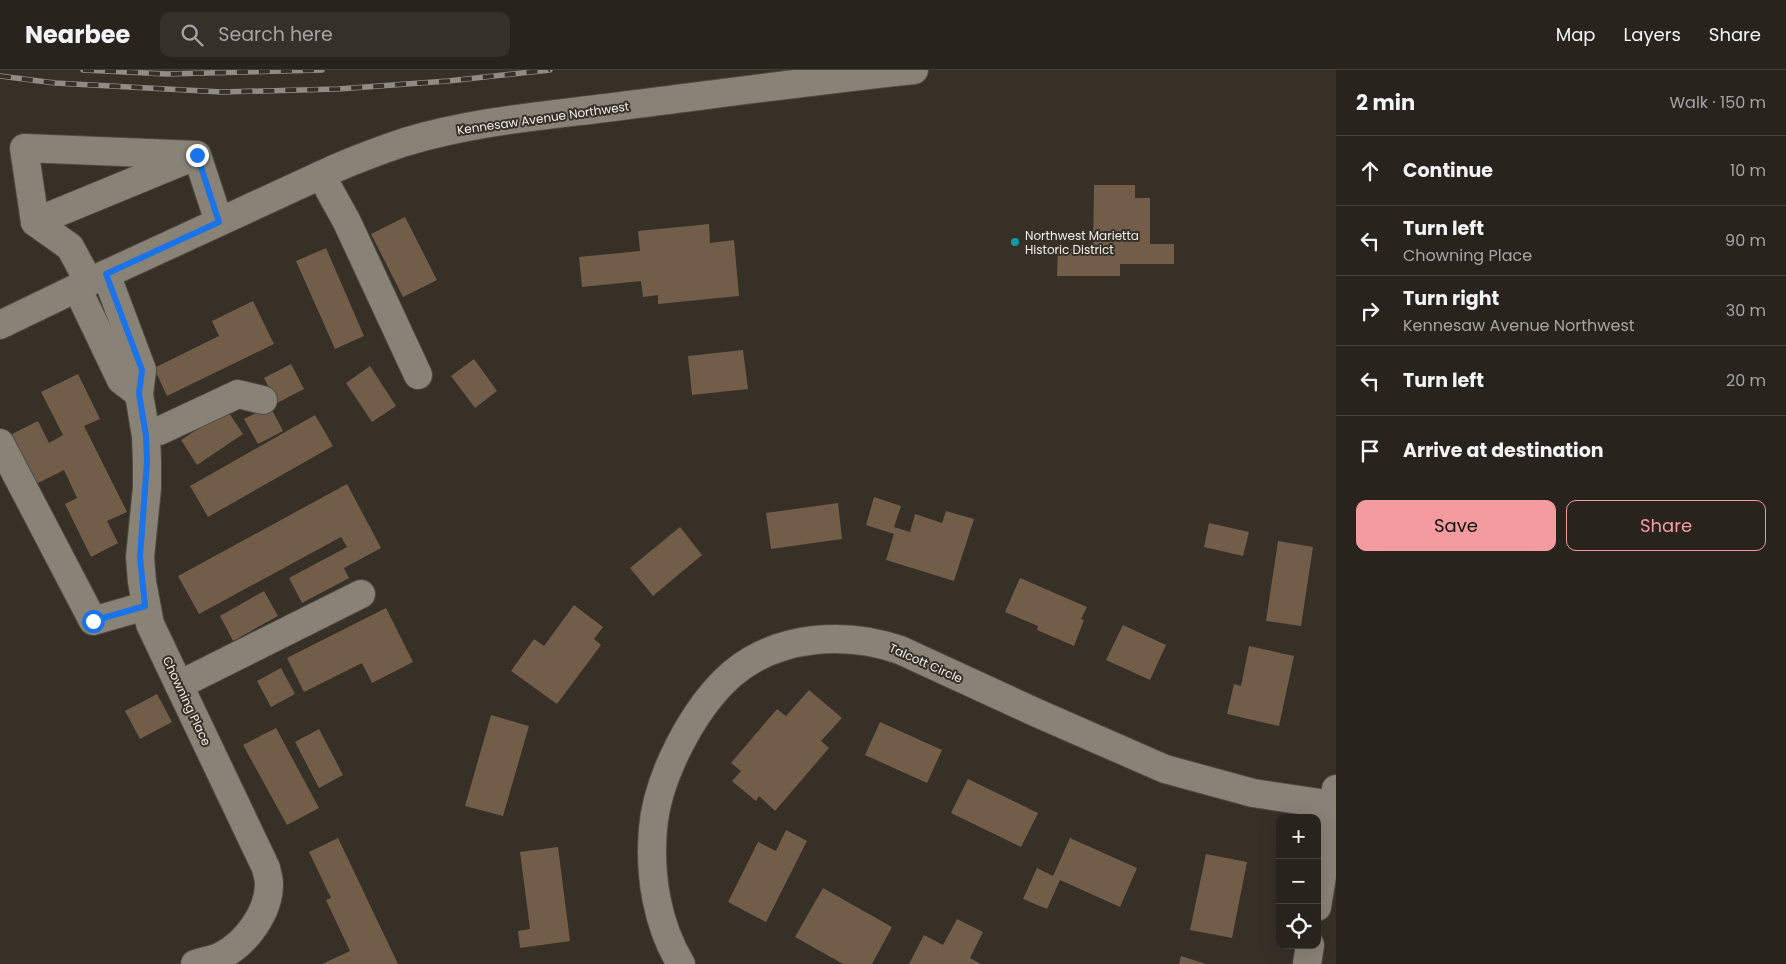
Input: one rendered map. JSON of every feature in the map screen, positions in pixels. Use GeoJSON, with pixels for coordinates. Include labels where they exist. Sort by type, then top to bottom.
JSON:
{"type":"FeatureCollection","features":[{"type":"Feature","properties":{"kind":"street","name":"Kennesaw Avenue Northwest"},"geometry":{"type":"LineString","coordinates":[[0,325],[321,175],[406,142],[479,125],[525,118],[818,80],[914,70]]}},
{"type":"Feature","properties":{"kind":"street"},"geometry":{"type":"LineString","coordinates":[[24,148],[197,155],[35,222],[24,148]]}},
{"type":"Feature","properties":{"kind":"street"},"geometry":{"type":"LineString","coordinates":[[197,155],[219,222]]}},
{"type":"Feature","properties":{"kind":"street"},"geometry":{"type":"LineString","coordinates":[[321,175],[347,222],[418,375]]}},
{"type":"Feature","properties":{"kind":"street","name":"Chowning Place"},"geometry":{"type":"LineString","coordinates":[[35,222],[70,247],[142,370],[139,394],[146,433],[146,488],[140,557],[145,606],[150,624],[266,868],[269,883],[267,900],[260,917],[237,945],[221,956],[195,964]]}},
{"type":"Feature","properties":{"kind":"street"},"geometry":{"type":"LineString","coordinates":[[146,433],[159,431],[238,394],[263,400]]}},
{"type":"Feature","properties":{"kind":"street"},"geometry":{"type":"LineString","coordinates":[[0,443],[93,621],[145,606]]}},
{"type":"Feature","properties":{"kind":"street"},"geometry":{"type":"LineString","coordinates":[[179,685],[361,594]]}},
{"type":"Feature","properties":{"kind":"street","name":"Talcott Circle"},"geometry":{"type":"LineString","coordinates":[[681,964],[670,946],[658,910],[652,869],[653,828],[661,793],[671,763],[687,730],[704,704],[733,673],[767,653],[796,643],[831,639],[863,640],[882,644],[1165,770],[1253,794],[1334,796]]}},
{"type":"Feature","properties":{"kind":"street"},"geometry":{"type":"LineString","coordinates":[[1317,904],[1334,796]]}},
{"type":"Feature","properties":{"kind":"street"},"geometry":{"type":"LineString","coordinates":[[1307,964],[1309,949]]}},
{"type":"Feature","properties":{"kind":"building"},"geometry":{"type":"Polygon","coordinates":[[[1094,185],[1135,185],[1135,198],[1150,198],[1150,244],[1174,244],[1174,264],[1120,264],[1120,276],[1057,276],[1058,249],[1093,249],[1094,185]]]}},
{"type":"Feature","properties":{"kind":"building"},"geometry":{"type":"Polygon","coordinates":[[[405,217],[437,280],[403,297],[371,234],[405,217]]]}},
{"type":"Feature","properties":{"kind":"building"},"geometry":{"type":"Polygon","coordinates":[[[709,224],[710,243],[734,240],[739,296],[658,304],[658,295],[643,297],[641,281],[582,287],[579,257],[640,251],[638,231],[709,224]]]}},
{"type":"Feature","properties":{"kind":"building"},"geometry":{"type":"Polygon","coordinates":[[[326,248],[364,336],[335,349],[296,261],[326,248]]]}},
{"type":"Feature","properties":{"kind":"building"},"geometry":{"type":"Polygon","coordinates":[[[253,301],[274,344],[167,396],[154,368],[219,336],[212,321],[253,301]]]}},
{"type":"Feature","properties":{"kind":"building"},"geometry":{"type":"Polygon","coordinates":[[[743,350],[748,389],[692,395],[688,356],[743,350]]]}},
{"type":"Feature","properties":{"kind":"building"},"geometry":{"type":"Polygon","coordinates":[[[474,359],[497,391],[475,408],[451,376],[474,359]]]}},
{"type":"Feature","properties":{"kind":"building"},"geometry":{"type":"Polygon","coordinates":[[[291,364],[304,389],[277,403],[264,378],[291,364]]]}},
{"type":"Feature","properties":{"kind":"building"},"geometry":{"type":"Polygon","coordinates":[[[370,366],[396,406],[372,422],[346,383],[370,366]]]}},
{"type":"Feature","properties":{"kind":"building"},"geometry":{"type":"Polygon","coordinates":[[[78,374],[100,419],[84,426],[127,512],[107,521],[118,543],[91,557],[65,504],[77,498],[64,470],[36,484],[12,434],[38,421],[49,443],[63,435],[41,392],[78,374]]]}},
{"type":"Feature","properties":{"kind":"building"},"geometry":{"type":"Polygon","coordinates":[[[270,406],[283,431],[258,444],[244,419],[270,406]]]}},
{"type":"Feature","properties":{"kind":"building"},"geometry":{"type":"Polygon","coordinates":[[[227,410],[243,434],[197,465],[181,440],[227,410]]]}},
{"type":"Feature","properties":{"kind":"building"},"geometry":{"type":"Polygon","coordinates":[[[315,415],[333,446],[208,517],[190,486],[315,415]]]}},
{"type":"Feature","properties":{"kind":"building"},"geometry":{"type":"Polygon","coordinates":[[[347,484],[381,548],[344,568],[349,578],[302,603],[289,578],[347,547],[341,537],[199,614],[178,576],[347,484]]]}},
{"type":"Feature","properties":{"kind":"building"},"geometry":{"type":"Polygon","coordinates":[[[874,497],[901,506],[894,527],[910,532],[915,514],[942,523],[946,511],[974,519],[954,581],[886,560],[894,534],[866,525],[874,497]]]}},
{"type":"Feature","properties":{"kind":"building"},"geometry":{"type":"Polygon","coordinates":[[[838,503],[842,539],[771,549],[766,513],[838,503]]]}},
{"type":"Feature","properties":{"kind":"building"},"geometry":{"type":"Polygon","coordinates":[[[1209,523],[1249,532],[1243,556],[1204,547],[1209,523]]]}},
{"type":"Feature","properties":{"kind":"building"},"geometry":{"type":"Polygon","coordinates":[[[680,527],[702,555],[653,596],[630,568],[680,527]]]}},
{"type":"Feature","properties":{"kind":"building"},"geometry":{"type":"Polygon","coordinates":[[[1278,541],[1313,547],[1301,626],[1266,621],[1278,541]]]}},
{"type":"Feature","properties":{"kind":"building"},"geometry":{"type":"Polygon","coordinates":[[[1020,578],[1087,607],[1081,619],[1084,620],[1074,646],[1037,630],[1038,626],[1005,612],[1020,578]]]}},
{"type":"Feature","properties":{"kind":"building"},"geometry":{"type":"Polygon","coordinates":[[[264,591],[278,616],[233,641],[220,616],[264,591]]]}},
{"type":"Feature","properties":{"kind":"building"},"geometry":{"type":"Polygon","coordinates":[[[574,605],[603,627],[594,639],[601,645],[557,704],[511,671],[534,639],[544,646],[574,605]]]}},
{"type":"Feature","properties":{"kind":"building"},"geometry":{"type":"Polygon","coordinates":[[[386,608],[413,662],[372,683],[362,663],[304,692],[287,658],[386,608]]]}},
{"type":"Feature","properties":{"kind":"building"},"geometry":{"type":"Polygon","coordinates":[[[1123,625],[1166,645],[1150,680],[1106,660],[1123,625]]]}},
{"type":"Feature","properties":{"kind":"building"},"geometry":{"type":"Polygon","coordinates":[[[1249,646],[1294,656],[1279,726],[1227,714],[1234,684],[1241,686],[1249,646]]]}},
{"type":"Feature","properties":{"kind":"building"},"geometry":{"type":"Polygon","coordinates":[[[281,668],[295,694],[271,707],[257,681],[281,668]]]}},
{"type":"Feature","properties":{"kind":"building"},"geometry":{"type":"Polygon","coordinates":[[[809,690],[842,718],[821,741],[829,748],[775,811],[759,796],[756,801],[732,781],[741,771],[731,763],[777,709],[786,716],[809,690]]]}},
{"type":"Feature","properties":{"kind":"building"},"geometry":{"type":"Polygon","coordinates":[[[157,694],[172,722],[140,739],[125,711],[157,694]]]}},
{"type":"Feature","properties":{"kind":"building"},"geometry":{"type":"Polygon","coordinates":[[[491,715],[529,726],[503,816],[465,806],[491,715]]]}},
{"type":"Feature","properties":{"kind":"building"},"geometry":{"type":"Polygon","coordinates":[[[880,722],[942,750],[927,783],[865,755],[880,722]]]}},
{"type":"Feature","properties":{"kind":"building"},"geometry":{"type":"Polygon","coordinates":[[[276,728],[319,808],[287,825],[243,745],[276,728]]]}},
{"type":"Feature","properties":{"kind":"building"},"geometry":{"type":"Polygon","coordinates":[[[319,729],[343,775],[319,788],[295,742],[319,729]]]}},
{"type":"Feature","properties":{"kind":"building"},"geometry":{"type":"Polygon","coordinates":[[[968,779],[1038,813],[1021,847],[951,813],[968,779]]]}},
{"type":"Feature","properties":{"kind":"building"},"geometry":{"type":"Polygon","coordinates":[[[786,830],[807,841],[766,922],[728,902],[758,842],[776,851],[786,830]]]}},
{"type":"Feature","properties":{"kind":"building"},"geometry":{"type":"Polygon","coordinates":[[[338,838],[398,964],[322,964],[350,951],[326,900],[331,898],[309,852],[338,838]]]}},
{"type":"Feature","properties":{"kind":"building"},"geometry":{"type":"Polygon","coordinates":[[[1070,838],[1137,868],[1120,907],[1060,880],[1047,909],[1023,899],[1037,868],[1053,876],[1070,838]]]}},
{"type":"Feature","properties":{"kind":"building"},"geometry":{"type":"Polygon","coordinates":[[[558,847],[570,941],[520,948],[518,931],[530,929],[520,852],[558,847]]]}},
{"type":"Feature","properties":{"kind":"building"},"geometry":{"type":"Polygon","coordinates":[[[1206,854],[1247,862],[1232,938],[1190,930],[1206,854]]]}},
{"type":"Feature","properties":{"kind":"building"},"geometry":{"type":"Polygon","coordinates":[[[823,888],[892,927],[872,964],[843,964],[795,937],[823,888]]]}},
{"type":"Feature","properties":{"kind":"building"},"geometry":{"type":"Polygon","coordinates":[[[957,919],[983,932],[970,958],[981,964],[909,964],[924,935],[943,945],[957,919]]]}},
{"type":"Feature","properties":{"kind":"building"},"geometry":{"type":"Polygon","coordinates":[[[1181,956],[1206,964],[1179,964],[1181,956]]]}},
{"type":"Feature","properties":{"kind":"railway"},"geometry":{"type":"LineString","coordinates":[[83,70],[167,74],[322,70]]}},
{"type":"Feature","properties":{"kind":"railway"},"geometry":{"type":"LineString","coordinates":[[0,76],[55,83],[222,92],[338,89],[448,81],[550,70]]}},
{"type":"Feature","properties":{"kind":"place","name":"Northwest Marietta Historic District"},"geometry":{"type":"Point","coordinates":[1015,242]}},
{"type":"Feature","properties":{"kind":"route"},"geometry":{"type":"LineString","coordinates":[[93,621],[145,606],[140,557],[147,462],[146,436],[139,394],[142,370],[106,274],[219,222],[197,155]]}}]}
